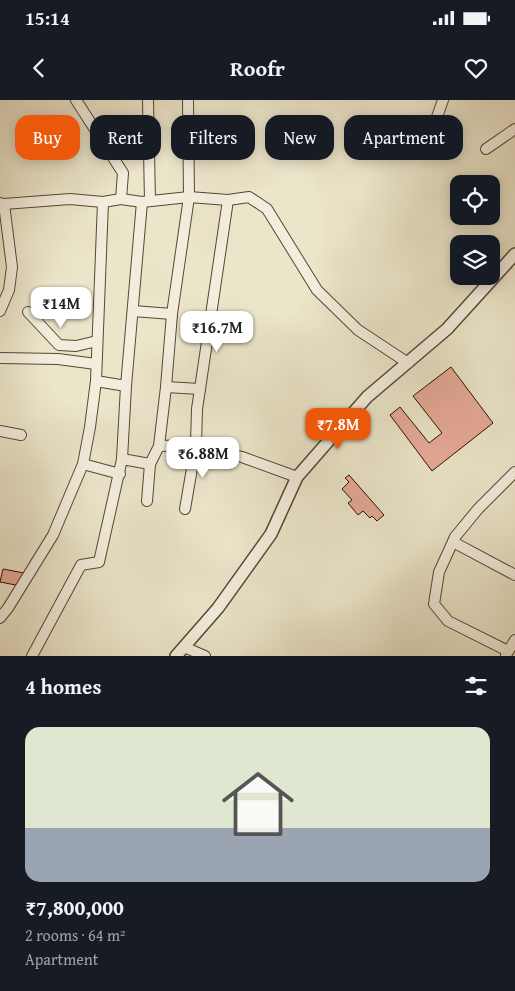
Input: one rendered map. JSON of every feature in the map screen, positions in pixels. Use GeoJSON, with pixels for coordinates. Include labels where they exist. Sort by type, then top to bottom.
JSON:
{"type":"FeatureCollection","features":[{"type":"Feature","properties":{"kind":"street"},"geometry":{"type":"LineString","coordinates":[[76,100],[123,173],[121,200]]}},
{"type":"Feature","properties":{"kind":"street"},"geometry":{"type":"LineString","coordinates":[[32,656],[81,565],[99,562],[120,474],[132,311],[146,202],[148,100]]}},
{"type":"Feature","properties":{"kind":"street"},"geometry":{"type":"LineString","coordinates":[[146,501],[150,464],[159,446],[172,314],[189,197],[188,100]]}},
{"type":"Feature","properties":{"kind":"street"},"geometry":{"type":"LineString","coordinates":[[438,115],[443,100]]}},
{"type":"Feature","properties":{"kind":"street"},"geometry":{"type":"LineString","coordinates":[[486,149],[515,128]]}},
{"type":"Feature","properties":{"kind":"street"},"geometry":{"type":"LineString","coordinates":[[0,311],[9,290],[12,267],[2,203],[70,199],[103,202],[121,200],[146,202],[189,197],[228,200],[249,198],[267,208],[317,290],[358,330],[408,362]]}},
{"type":"Feature","properties":{"kind":"street"},"geometry":{"type":"LineString","coordinates":[[185,509],[196,445],[197,409],[228,200]]}},
{"type":"Feature","properties":{"kind":"street"},"geometry":{"type":"LineString","coordinates":[[0,618],[53,535],[83,464],[96,381],[103,202]]}},
{"type":"Feature","properties":{"kind":"street"},"geometry":{"type":"LineString","coordinates":[[180,652],[218,608],[271,534],[297,476],[367,397],[448,329],[515,254]]}},
{"type":"Feature","properties":{"kind":"street"},"geometry":{"type":"LineString","coordinates":[[132,311],[172,314]]}},
{"type":"Feature","properties":{"kind":"street"},"geometry":{"type":"LineString","coordinates":[[28,312],[59,345],[76,346],[97,342]]}},
{"type":"Feature","properties":{"kind":"street"},"geometry":{"type":"LineString","coordinates":[[58,359],[59,345]]}},
{"type":"Feature","properties":{"kind":"street"},"geometry":{"type":"LineString","coordinates":[[0,358],[58,359],[96,364]]}},
{"type":"Feature","properties":{"kind":"street"},"geometry":{"type":"LineString","coordinates":[[96,381],[126,386]]}},
{"type":"Feature","properties":{"kind":"street"},"geometry":{"type":"LineString","coordinates":[[166,387],[200,389]]}},
{"type":"Feature","properties":{"kind":"street"},"geometry":{"type":"LineString","coordinates":[[0,431],[21,435]]}},
{"type":"Feature","properties":{"kind":"street"},"geometry":{"type":"LineString","coordinates":[[159,446],[196,445],[242,457],[297,476]]}},
{"type":"Feature","properties":{"kind":"street"},"geometry":{"type":"LineString","coordinates":[[122,459],[150,464]]}},
{"type":"Feature","properties":{"kind":"street"},"geometry":{"type":"LineString","coordinates":[[83,464],[120,474]]}},
{"type":"Feature","properties":{"kind":"street"},"geometry":{"type":"LineString","coordinates":[[515,472],[478,509],[455,537],[439,572],[434,604],[448,621],[507,654],[515,640]]}},
{"type":"Feature","properties":{"kind":"street"},"geometry":{"type":"LineString","coordinates":[[453,542],[515,575]]}},
{"type":"Feature","properties":{"kind":"street"},"geometry":{"type":"LineString","coordinates":[[180,652],[206,656]]}},
{"type":"Feature","properties":{"kind":"building"},"geometry":{"type":"Polygon","coordinates":[[[451,367],[493,423],[432,471],[390,415],[400,407],[429,443],[442,433],[413,396],[451,367]]]}},
{"type":"Feature","properties":{"kind":"building"},"geometry":{"type":"Polygon","coordinates":[[[349,475],[384,515],[377,521],[372,516],[370,518],[363,511],[358,515],[348,503],[352,500],[342,489],[349,482],[345,478],[349,475]]]}},
{"type":"Feature","properties":{"kind":"building"},"geometry":{"type":"Polygon","coordinates":[[[3,569],[24,573],[21,586],[0,582],[3,569]]]}}]}
